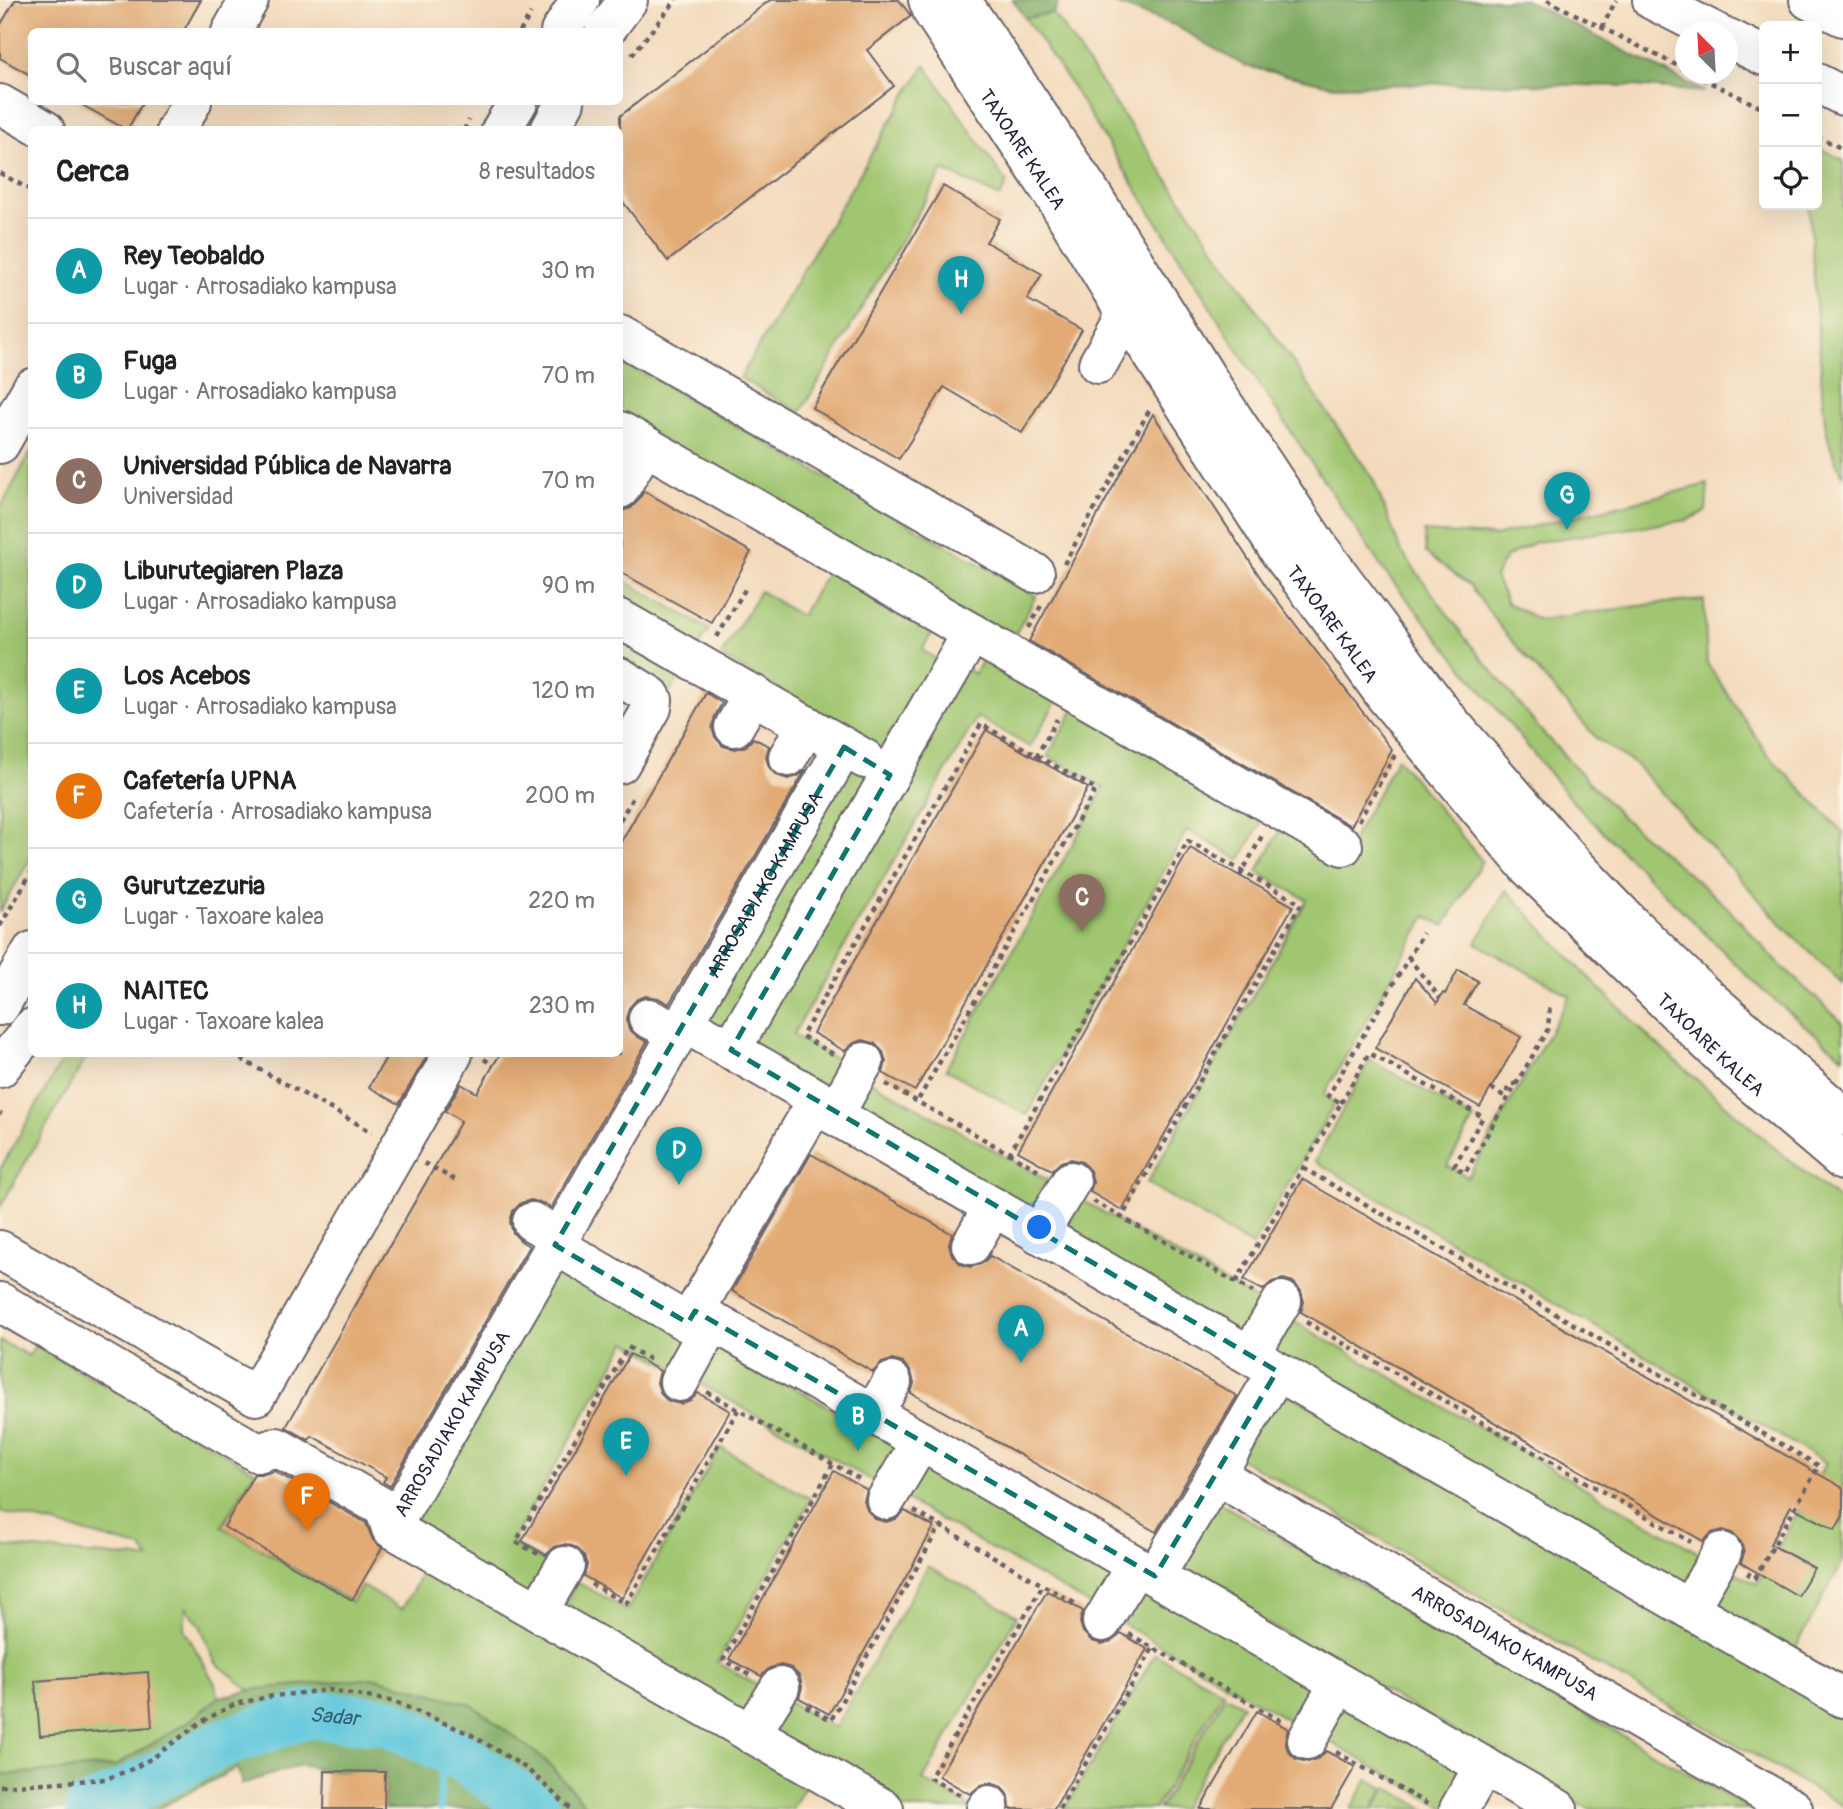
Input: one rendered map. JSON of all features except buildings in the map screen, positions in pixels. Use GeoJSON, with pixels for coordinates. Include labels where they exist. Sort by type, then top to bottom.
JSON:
{"type":"FeatureCollection","features":[{"type":"Feature","properties":{"kind":"street"},"geometry":{"type":"LineString","coordinates":[[233,28],[249,0]]}},
{"type":"Feature","properties":{"kind":"street"},"geometry":{"type":"LineString","coordinates":[[562,28],[580,0]]}},
{"type":"Feature","properties":{"kind":"street"},"geometry":{"type":"LineString","coordinates":[[621,28],[628,0]]}},
{"type":"Feature","properties":{"kind":"street","name":"TAXOARE KALEA"},"geometry":{"type":"LineString","coordinates":[[928,0],[933,13],[1056,199],[1126,314],[1281,554],[1385,696],[1528,867],[1735,1069],[1843,1161]]}},
{"type":"Feature","properties":{"kind":"street","name":"TAXOARE KALEA"},"geometry":{"type":"LineString","coordinates":[[961,0],[1089,190],[1221,400],[1312,538],[1445,716],[1569,859],[1632,925],[1709,999],[1843,1116]]}},
{"type":"Feature","properties":{"kind":"street"},"geometry":{"type":"LineString","coordinates":[[1653,0],[1694,21]]}},
{"type":"Feature","properties":{"kind":"street"},"geometry":{"type":"LineString","coordinates":[[1809,0],[1843,17]]}},
{"type":"Feature","properties":{"kind":"street"},"geometry":{"type":"LineString","coordinates":[[1738,43],[1759,54]]}},
{"type":"Feature","properties":{"kind":"street"},"geometry":{"type":"LineString","coordinates":[[1819,84],[1843,96]]}},
{"type":"Feature","properties":{"kind":"street"},"geometry":{"type":"LineString","coordinates":[[0,104],[38,126]]}},
{"type":"Feature","properties":{"kind":"street"},"geometry":{"type":"LineString","coordinates":[[178,126],[190,105]]}},
{"type":"Feature","properties":{"kind":"street"},"geometry":{"type":"LineString","coordinates":[[503,126],[516,105]]}},
{"type":"Feature","properties":{"kind":"street"},"geometry":{"type":"LineString","coordinates":[[552,126],[563,105]]}},
{"type":"Feature","properties":{"kind":"street"},"geometry":{"type":"LineString","coordinates":[[0,131],[28,147]]}},
{"type":"Feature","properties":{"kind":"street"},"geometry":{"type":"LineString","coordinates":[[1098,365],[1126,314]]}},
{"type":"Feature","properties":{"kind":"street"},"geometry":{"type":"LineString","coordinates":[[623,337],[1046,587]]}},
{"type":"Feature","properties":{"kind":"street"},"geometry":{"type":"LineString","coordinates":[[0,444],[28,395]]}},
{"type":"Feature","properties":{"kind":"street"},"geometry":{"type":"LineString","coordinates":[[623,476],[632,439],[972,633],[1350,836]]}},
{"type":"Feature","properties":{"kind":"street"},"geometry":{"type":"LineString","coordinates":[[623,621],[701,665],[743,710],[797,741],[844,747],[890,775]]}},
{"type":"Feature","properties":{"kind":"street"},"geometry":{"type":"LineString","coordinates":[[731,1049],[972,633]]}},
{"type":"Feature","properties":{"kind":"street"},"geometry":{"type":"LineString","coordinates":[[623,679],[651,696],[653,700],[652,708],[623,759]]}},
{"type":"Feature","properties":{"kind":"street","name":"ARROSADIAKO KAMPUSA"},"geometry":{"type":"LineString","coordinates":[[844,747],[670,1025],[618,1130],[549,1235],[391,1528],[884,1809]]}},
{"type":"Feature","properties":{"kind":"street"},"geometry":{"type":"LineString","coordinates":[[0,1006],[28,958]]}},
{"type":"Feature","properties":{"kind":"street"},"geometry":{"type":"LineString","coordinates":[[670,1025],[731,1049],[818,1099],[825,1109],[1039,1234],[1843,1698]]}},
{"type":"Feature","properties":{"kind":"street"},"geometry":{"type":"LineString","coordinates":[[0,1068],[28,1033]]}},
{"type":"Feature","properties":{"kind":"street"},"geometry":{"type":"LineString","coordinates":[[0,1250],[256,1396],[423,1094],[467,1057]]}},
{"type":"Feature","properties":{"kind":"street"},"geometry":{"type":"LineString","coordinates":[[680,1380],[704,1316],[825,1109],[864,1062]]}},
{"type":"Feature","properties":{"kind":"street"},"geometry":{"type":"LineString","coordinates":[[1039,1234],[1071,1181]]}},
{"type":"Feature","properties":{"kind":"street"},"geometry":{"type":"LineString","coordinates":[[971,1245],[993,1207]]}},
{"type":"Feature","properties":{"kind":"street"},"geometry":{"type":"LineString","coordinates":[[549,1235],[688,1323],[704,1316],[883,1398],[920,1441],[1558,1809]]}},
{"type":"Feature","properties":{"kind":"street"},"geometry":{"type":"LineString","coordinates":[[0,1302],[258,1452],[277,1447],[363,1493],[384,1508],[391,1528]]}},
{"type":"Feature","properties":{"kind":"street"},"geometry":{"type":"LineString","coordinates":[[1102,1622],[1145,1571],[1216,1475],[1264,1363],[1280,1303]]}},
{"type":"Feature","properties":{"kind":"street"},"geometry":{"type":"LineString","coordinates":[[886,1500],[920,1441]]}},
{"type":"Feature","properties":{"kind":"street","name":"ARROSADIAKO KAMPUSA"},"geometry":{"type":"LineString","coordinates":[[1216,1475],[1793,1809]]}},
{"type":"Feature","properties":{"kind":"street"},"geometry":{"type":"LineString","coordinates":[[1689,1609],[1720,1555]]}},
{"type":"Feature","properties":{"kind":"street"},"geometry":{"type":"LineString","coordinates":[[538,1612],[564,1567]]}},
{"type":"Feature","properties":{"kind":"street"},"geometry":{"type":"LineString","coordinates":[[1307,1740],[1339,1683]]}},
{"type":"Feature","properties":{"kind":"street"},"geometry":{"type":"LineString","coordinates":[[751,1734],[778,1689]]}},
{"type":"Feature","properties":{"kind":"street"},"geometry":{"type":"LineString","coordinates":[[1460,1809],[1484,1766]]}},
{"type":"Feature","properties":{"kind":"path"},"geometry":{"type":"LineString","coordinates":[[623,39],[676,0]]}},
{"type":"Feature","properties":{"kind":"path"},"geometry":{"type":"LineString","coordinates":[[1547,0],[1675,65]]}},
{"type":"Feature","properties":{"kind":"path"},"geometry":{"type":"LineString","coordinates":[[1602,27],[1616,0]]}},
{"type":"Feature","properties":{"kind":"path"},"geometry":{"type":"LineString","coordinates":[[1713,84],[1759,107]]}},
{"type":"Feature","properties":{"kind":"path"},"geometry":{"type":"LineString","coordinates":[[1822,138],[1843,149]]}},
{"type":"Feature","properties":{"kind":"path"},"geometry":{"type":"LineString","coordinates":[[0,173],[28,189]]}},
{"type":"Feature","properties":{"kind":"path"},"geometry":{"type":"LineString","coordinates":[[1046,587],[1154,402]]}},
{"type":"Feature","properties":{"kind":"path"},"geometry":{"type":"LineString","coordinates":[[701,665],[747,586]]}},
{"type":"Feature","properties":{"kind":"path"},"geometry":{"type":"LineString","coordinates":[[802,1036],[981,724],[1084,782],[1096,789],[917,1102]]}},
{"type":"Feature","properties":{"kind":"path"},"geometry":{"type":"LineString","coordinates":[[1350,836],[1398,750]]}},
{"type":"Feature","properties":{"kind":"path"},"geometry":{"type":"LineString","coordinates":[[1009,1154],[1188,841],[1289,897],[1301,904],[1122,1217]]}},
{"type":"Feature","properties":{"kind":"path"},"geometry":{"type":"LineString","coordinates":[[0,926],[28,878]]}},
{"type":"Feature","properties":{"kind":"path"},"geometry":{"type":"LineString","coordinates":[[1341,1103],[1328,1096],[1423,933]]}},
{"type":"Feature","properties":{"kind":"path"},"geometry":{"type":"LineString","coordinates":[[1408,957],[1440,998]]}},
{"type":"Feature","properties":{"kind":"path"},"geometry":{"type":"LineString","coordinates":[[1236,1282],[1369,1053],[1483,1117],[1454,1166],[1465,1173],[1548,1029],[1550,1004]]}},
{"type":"Feature","properties":{"kind":"path"},"geometry":{"type":"LineString","coordinates":[[237,1057],[374,1134]]}},
{"type":"Feature","properties":{"kind":"path"},"geometry":{"type":"LineString","coordinates":[[471,1057],[493,1065]]}},
{"type":"Feature","properties":{"kind":"path"},"geometry":{"type":"LineString","coordinates":[[1491,1088],[1504,1096],[1510,1086],[1518,1081]]}},
{"type":"Feature","properties":{"kind":"path"},"geometry":{"type":"LineString","coordinates":[[418,1159],[457,1181]]}},
{"type":"Feature","properties":{"kind":"path"},"geometry":{"type":"LineString","coordinates":[[1280,1303],[1720,1555],[1755,1578],[1819,1466],[1303,1168]]}},
{"type":"Feature","properties":{"kind":"path"},"geometry":{"type":"LineString","coordinates":[[628,1347],[680,1380],[737,1410],[626,1604],[564,1567],[516,1542],[628,1347]]}},
{"type":"Feature","properties":{"kind":"path"},"geometry":{"type":"LineString","coordinates":[[833,1465],[723,1660],[831,1720],[940,1526]]}},
{"type":"Feature","properties":{"kind":"path"},"geometry":{"type":"LineString","coordinates":[[979,1804],[930,1778],[1043,1585]]}},
{"type":"Feature","properties":{"kind":"path"},"geometry":{"type":"LineString","coordinates":[[1059,1809],[1153,1648]]}},
{"type":"Feature","properties":{"kind":"path"},"geometry":{"type":"LineString","coordinates":[[0,1786],[106,1779],[154,1757],[201,1722],[235,1704],[273,1696],[330,1690],[396,1702],[470,1734],[526,1768],[571,1809]]}},
{"type":"Feature","properties":{"kind":"highlighted area"},"geometry":{"type":"Polygon","coordinates":[[[844,747],[890,775],[731,1050],[1277,1371],[1155,1576],[695,1311],[688,1323],[555,1245],[844,747]]]}},
{"type":"Feature","properties":{"kind":"green space"},"geometry":{"type":"Polygon","coordinates":[[[1013,0],[1060,0],[1053,13],[1025,18],[1013,0]]]}},
{"type":"Feature","properties":{"kind":"green space"},"geometry":{"type":"Polygon","coordinates":[[[1105,0],[1525,0],[1675,77],[1675,84],[1689,84],[1705,92],[1633,86],[1458,83],[1334,86],[1245,66],[1174,25],[1105,0]]]}},
{"type":"Feature","properties":{"kind":"green space"},"geometry":{"type":"Polygon","coordinates":[[[1053,13],[1373,479],[1401,551],[1466,639],[1542,732],[1622,817],[1726,906],[1781,966],[1843,1023],[1843,1057],[1761,989],[1573,802],[1384,571],[1256,379],[1064,74],[1025,18],[1053,13]]]}},
{"type":"Feature","properties":{"kind":"green space"},"geometry":{"type":"Polygon","coordinates":[[[925,65],[1007,183],[1000,197],[943,170],[800,413],[740,378],[925,65]]]}},
{"type":"Feature","properties":{"kind":"green space"},"geometry":{"type":"Polygon","coordinates":[[[1822,150],[1843,160],[1843,475],[1831,447],[1823,401],[1809,210],[1822,210],[1822,150]]]}},
{"type":"Feature","properties":{"kind":"green space"},"geometry":{"type":"Polygon","coordinates":[[[623,362],[1036,596],[1011,642],[623,420],[623,362]]]}},
{"type":"Feature","properties":{"kind":"green space"},"geometry":{"type":"Polygon","coordinates":[[[28,457],[28,862],[0,912],[0,509],[28,457]]]}},
{"type":"Feature","properties":{"kind":"green space"},"geometry":{"type":"Polygon","coordinates":[[[1708,484],[1706,511],[1688,520],[1536,542],[1506,557],[1495,577],[1507,603],[1539,620],[1653,604],[1704,600],[1707,663],[1768,755],[1843,832],[1843,984],[1787,930],[1636,765],[1597,739],[1501,628],[1470,586],[1426,553],[1424,532],[1494,536],[1708,484]]]}},
{"type":"Feature","properties":{"kind":"green space"},"geometry":{"type":"Polygon","coordinates":[[[832,565],[936,626],[922,650],[944,664],[890,756],[721,656],[760,591],[801,616],[832,565]]]}},
{"type":"Feature","properties":{"kind":"green space"},"geometry":{"type":"Polygon","coordinates":[[[623,580],[709,629],[698,648],[623,605],[623,580]]]}},
{"type":"Feature","properties":{"kind":"green space"},"geometry":{"type":"Polygon","coordinates":[[[623,635],[684,669],[670,693],[623,667],[623,635]]]}},
{"type":"Feature","properties":{"kind":"green space"},"geometry":{"type":"Polygon","coordinates":[[[985,656],[1058,698],[1030,747],[977,717],[793,1035],[853,1069],[834,1102],[745,1039],[960,666],[975,674],[985,656]]]}},
{"type":"Feature","properties":{"kind":"green space"},"geometry":{"type":"Polygon","coordinates":[[[1077,704],[1268,810],[1240,860],[1187,830],[1027,1115],[946,1069],[1104,788],[1048,756],[1077,704]]]}},
{"type":"Feature","properties":{"kind":"green space"},"geometry":{"type":"Polygon","coordinates":[[[1397,758],[1482,861],[1444,926],[1426,916],[1324,1095],[1335,1103],[1252,1246],[1147,1183],[1307,900],[1257,872],[1284,824],[1342,859],[1397,758]]]}},
{"type":"Feature","properties":{"kind":"green space"},"geometry":{"type":"Polygon","coordinates":[[[846,759],[880,779],[731,1038],[697,1019],[846,759]]]}},
{"type":"Feature","properties":{"kind":"green space"},"geometry":{"type":"Polygon","coordinates":[[[1506,890],[1654,1042],[1778,1151],[1843,1203],[1843,1561],[1794,1651],[1701,1600],[1720,1564],[1757,1584],[1826,1463],[1315,1161],[1370,1060],[1474,1119],[1447,1166],[1468,1177],[1570,996],[1476,943],[1506,890]]]}},
{"type":"Feature","properties":{"kind":"green space"},"geometry":{"type":"Polygon","coordinates":[[[64,1057],[86,1057],[0,1207],[0,1169],[64,1057]]]}},
{"type":"Feature","properties":{"kind":"green space"},"geometry":{"type":"Polygon","coordinates":[[[863,1077],[1056,1185],[1038,1218],[844,1110],[863,1077]]]}},
{"type":"Feature","properties":{"kind":"green space"},"geometry":{"type":"Polygon","coordinates":[[[1073,1195],[1268,1307],[1248,1341],[1054,1228],[1073,1195]]]}},
{"type":"Feature","properties":{"kind":"green space"},"geometry":{"type":"Polygon","coordinates":[[[556,1252],[696,1332],[675,1369],[626,1342],[511,1543],[557,1569],[538,1602],[401,1524],[556,1252]]]}},
{"type":"Feature","properties":{"kind":"green space"},"geometry":{"type":"Polygon","coordinates":[[[1281,1314],[1706,1557],[1686,1590],[1261,1348],[1281,1314]]]}},
{"type":"Feature","properties":{"kind":"green space"},"geometry":{"type":"Polygon","coordinates":[[[0,1341],[29,1356],[35,1345],[255,1471],[222,1527],[352,1602],[362,1586],[402,1609],[430,1559],[811,1776],[792,1809],[589,1809],[546,1761],[376,1678],[249,1690],[215,1662],[200,1625],[186,1607],[184,1629],[215,1684],[219,1697],[188,1722],[115,1766],[0,1775],[0,1546],[150,1559],[142,1548],[0,1512],[0,1341]]]}},
{"type":"Feature","properties":{"kind":"green space"},"geometry":{"type":"Polygon","coordinates":[[[711,1341],[907,1451],[885,1488],[690,1378],[711,1341]]]}},
{"type":"Feature","properties":{"kind":"green space"},"geometry":{"type":"Polygon","coordinates":[[[1279,1388],[1843,1713],[1843,1806],[1238,1457],[1279,1388]]]}},
{"type":"Feature","properties":{"kind":"green space"},"geometry":{"type":"Polygon","coordinates":[[[720,1447],[811,1499],[717,1662],[769,1692],[751,1724],[559,1614],[577,1582],[627,1610],[720,1447]]]}},
{"type":"Feature","properties":{"kind":"green space"},"geometry":{"type":"Polygon","coordinates":[[[921,1458],[1121,1572],[1099,1610],[899,1496],[921,1458]]]}},
{"type":"Feature","properties":{"kind":"green space"},"geometry":{"type":"Polygon","coordinates":[[[1213,1499],[1750,1809],[1589,1809],[1173,1569],[1213,1499]]]}},
{"type":"Feature","properties":{"kind":"green space"},"geometry":{"type":"Polygon","coordinates":[[[928,1566],[1017,1616],[923,1780],[974,1809],[897,1809],[769,1736],[788,1702],[835,1728],[928,1566]]]}},
{"type":"Feature","properties":{"kind":"green space"},"geometry":{"type":"Polygon","coordinates":[[[1137,1581],[1324,1690],[1302,1728],[1115,1619],[1137,1581]]]}},
{"type":"Feature","properties":{"kind":"green space"},"geometry":{"type":"Polygon","coordinates":[[[1155,1654],[1223,1692],[1155,1809],[1065,1809],[1155,1654]]]}},
{"type":"Feature","properties":{"kind":"green space"},"geometry":{"type":"Polygon","coordinates":[[[376,1678],[472,1705],[546,1761],[589,1809],[384,1809],[385,1772],[325,1771],[300,1765],[242,1784],[237,1768],[157,1809],[0,1809],[0,1775],[115,1766],[188,1722],[219,1697],[257,1689],[376,1678]]]}},
{"type":"Feature","properties":{"kind":"green space"},"geometry":{"type":"Polygon","coordinates":[[[1225,1695],[1242,1705],[1181,1809],[1159,1809],[1225,1695]]]}},
{"type":"Feature","properties":{"kind":"green space"},"geometry":{"type":"Polygon","coordinates":[[[1339,1698],[1469,1772],[1447,1809],[1318,1735],[1339,1698]]]}},
{"type":"Feature","properties":{"kind":"green space"},"geometry":{"type":"Polygon","coordinates":[[[1368,1779],[1384,1788],[1372,1809],[1351,1809],[1368,1779]]]}},
{"type":"Feature","properties":{"kind":"green space"},"geometry":{"type":"Polygon","coordinates":[[[1387,1787],[1425,1809],[1374,1809],[1387,1787]]]}},
{"type":"Feature","properties":{"kind":"waterway","name":"Sadar"},"geometry":{"type":"LineString","coordinates":[[89,1809],[220,1744],[307,1714],[387,1721],[462,1757],[536,1809]]}},
{"type":"Feature","properties":{"kind":"waterway"},"geometry":{"type":"LineString","coordinates":[[440,1809],[442,1747]]}},
{"type":"Feature","properties":{"kind":"place","name":"NAITEC"},"geometry":{"type":"Point","coordinates":[961,314]}},
{"type":"Feature","properties":{"kind":"place","name":"Gurutzezuria"},"geometry":{"type":"Point","coordinates":[1567,530]}},
{"type":"Feature","properties":{"kind":"place","name":"Universidad Pública de Navarra"},"geometry":{"type":"Point","coordinates":[1082,932]}},
{"type":"Feature","properties":{"kind":"place","name":"Liburutegiaren Plaza"},"geometry":{"type":"Point","coordinates":[679,1185]}},
{"type":"Feature","properties":{"kind":"place","name":"Rey Teobaldo"},"geometry":{"type":"Point","coordinates":[1021,1363]}},
{"type":"Feature","properties":{"kind":"place","name":"Fuga"},"geometry":{"type":"Point","coordinates":[858,1451]}},
{"type":"Feature","properties":{"kind":"place","name":"Los Acebos"},"geometry":{"type":"Point","coordinates":[626,1476]}},
{"type":"Feature","properties":{"kind":"place","name":"Cafetería UPNA"},"geometry":{"type":"Point","coordinates":[307,1531]}}]}
